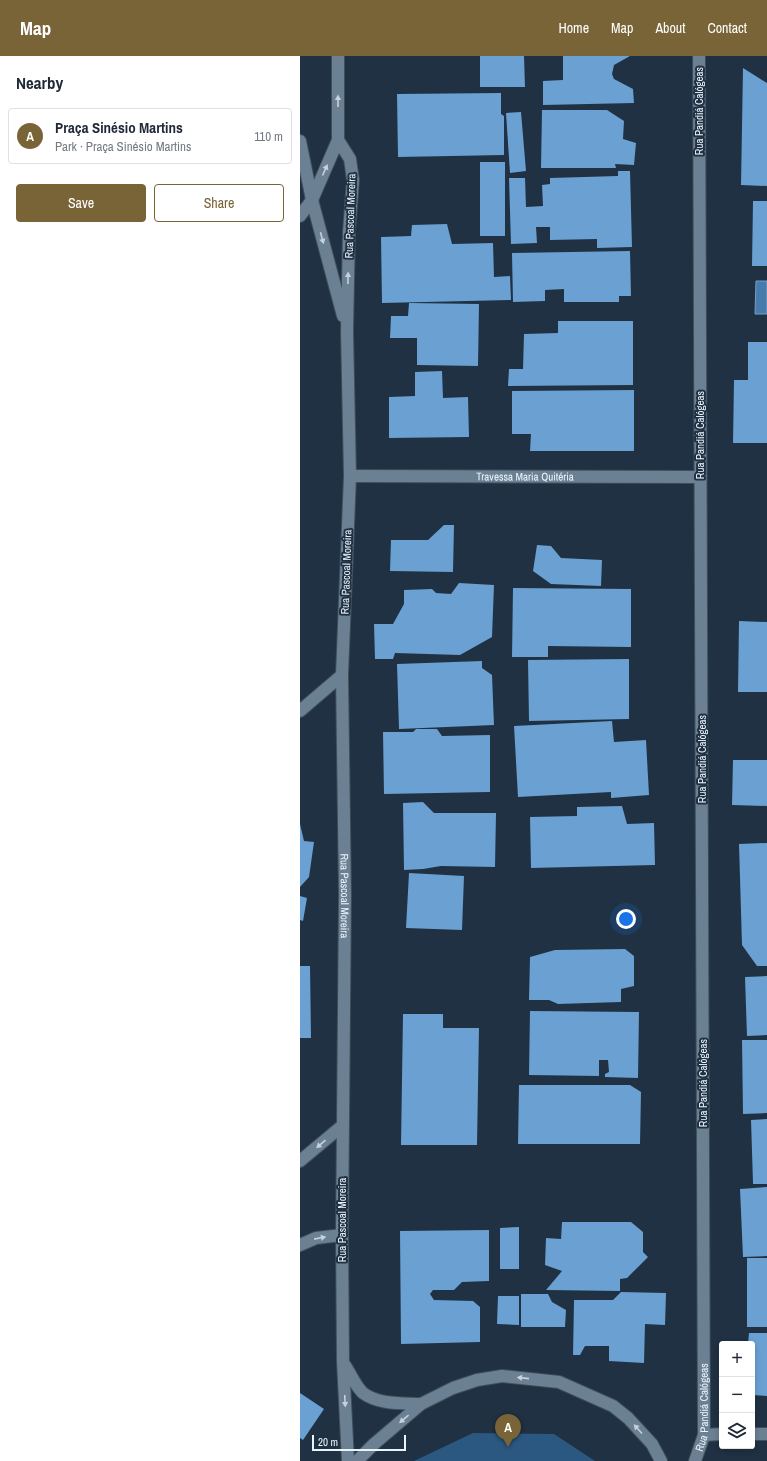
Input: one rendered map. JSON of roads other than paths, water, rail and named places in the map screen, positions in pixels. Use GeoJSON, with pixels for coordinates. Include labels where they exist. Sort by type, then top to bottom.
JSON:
{"type":"FeatureCollection","features":[{"type":"Feature","properties":{"kind":"street"},"geometry":{"type":"LineString","coordinates":[[300,216],[312,200],[338,140],[338,56]]}},
{"type":"Feature","properties":{"kind":"street","name":"Rua Pandiá Calógeas"},"geometry":{"type":"LineString","coordinates":[[695,1461],[704,1434],[699,56]]}},
{"type":"Feature","properties":{"kind":"street","name":"Rua Pascoal Moreira"},"geometry":{"type":"LineString","coordinates":[[338,140],[350,159],[352,170],[347,331],[350,476],[342,674],[345,894],[342,1235],[343,1362],[348,1461]]}},
{"type":"Feature","properties":{"kind":"street","name":"Rua Pascoal Moreira"},"geometry":{"type":"LineString","coordinates":[[300,141],[312,200],[347,331]]}},
{"type":"Feature","properties":{"kind":"street","name":"Travessa Maria Quitéria"},"geometry":{"type":"LineString","coordinates":[[350,476],[700,477]]}},
{"type":"Feature","properties":{"kind":"street"},"geometry":{"type":"LineString","coordinates":[[300,711],[342,674]]}},
{"type":"Feature","properties":{"kind":"street"},"geometry":{"type":"LineString","coordinates":[[300,1162],[342,1126]]}},
{"type":"Feature","properties":{"kind":"street"},"geometry":{"type":"LineString","coordinates":[[300,1245],[316,1238],[342,1235]]}},
{"type":"Feature","properties":{"kind":"street"},"geometry":{"type":"LineString","coordinates":[[343,1362],[362,1392],[373,1398],[386,1402],[421,1404]]}},
{"type":"Feature","properties":{"kind":"street"},"geometry":{"type":"LineString","coordinates":[[357,1461],[374,1444],[421,1404],[453,1388],[477,1380],[502,1376],[559,1382],[613,1406],[628,1418],[652,1444],[660,1461]]}},
{"type":"Feature","properties":{"kind":"street"},"geometry":{"type":"LineString","coordinates":[[704,1434],[719,1434]]}},
{"type":"Feature","properties":{"kind":"street"},"geometry":{"type":"LineString","coordinates":[[755,1434],[767,1434]]}},
{"type":"Feature","properties":{"kind":"place","name":"Praça Sinésio Martins"},"geometry":{"type":"Point","coordinates":[508,1447]}}]}
